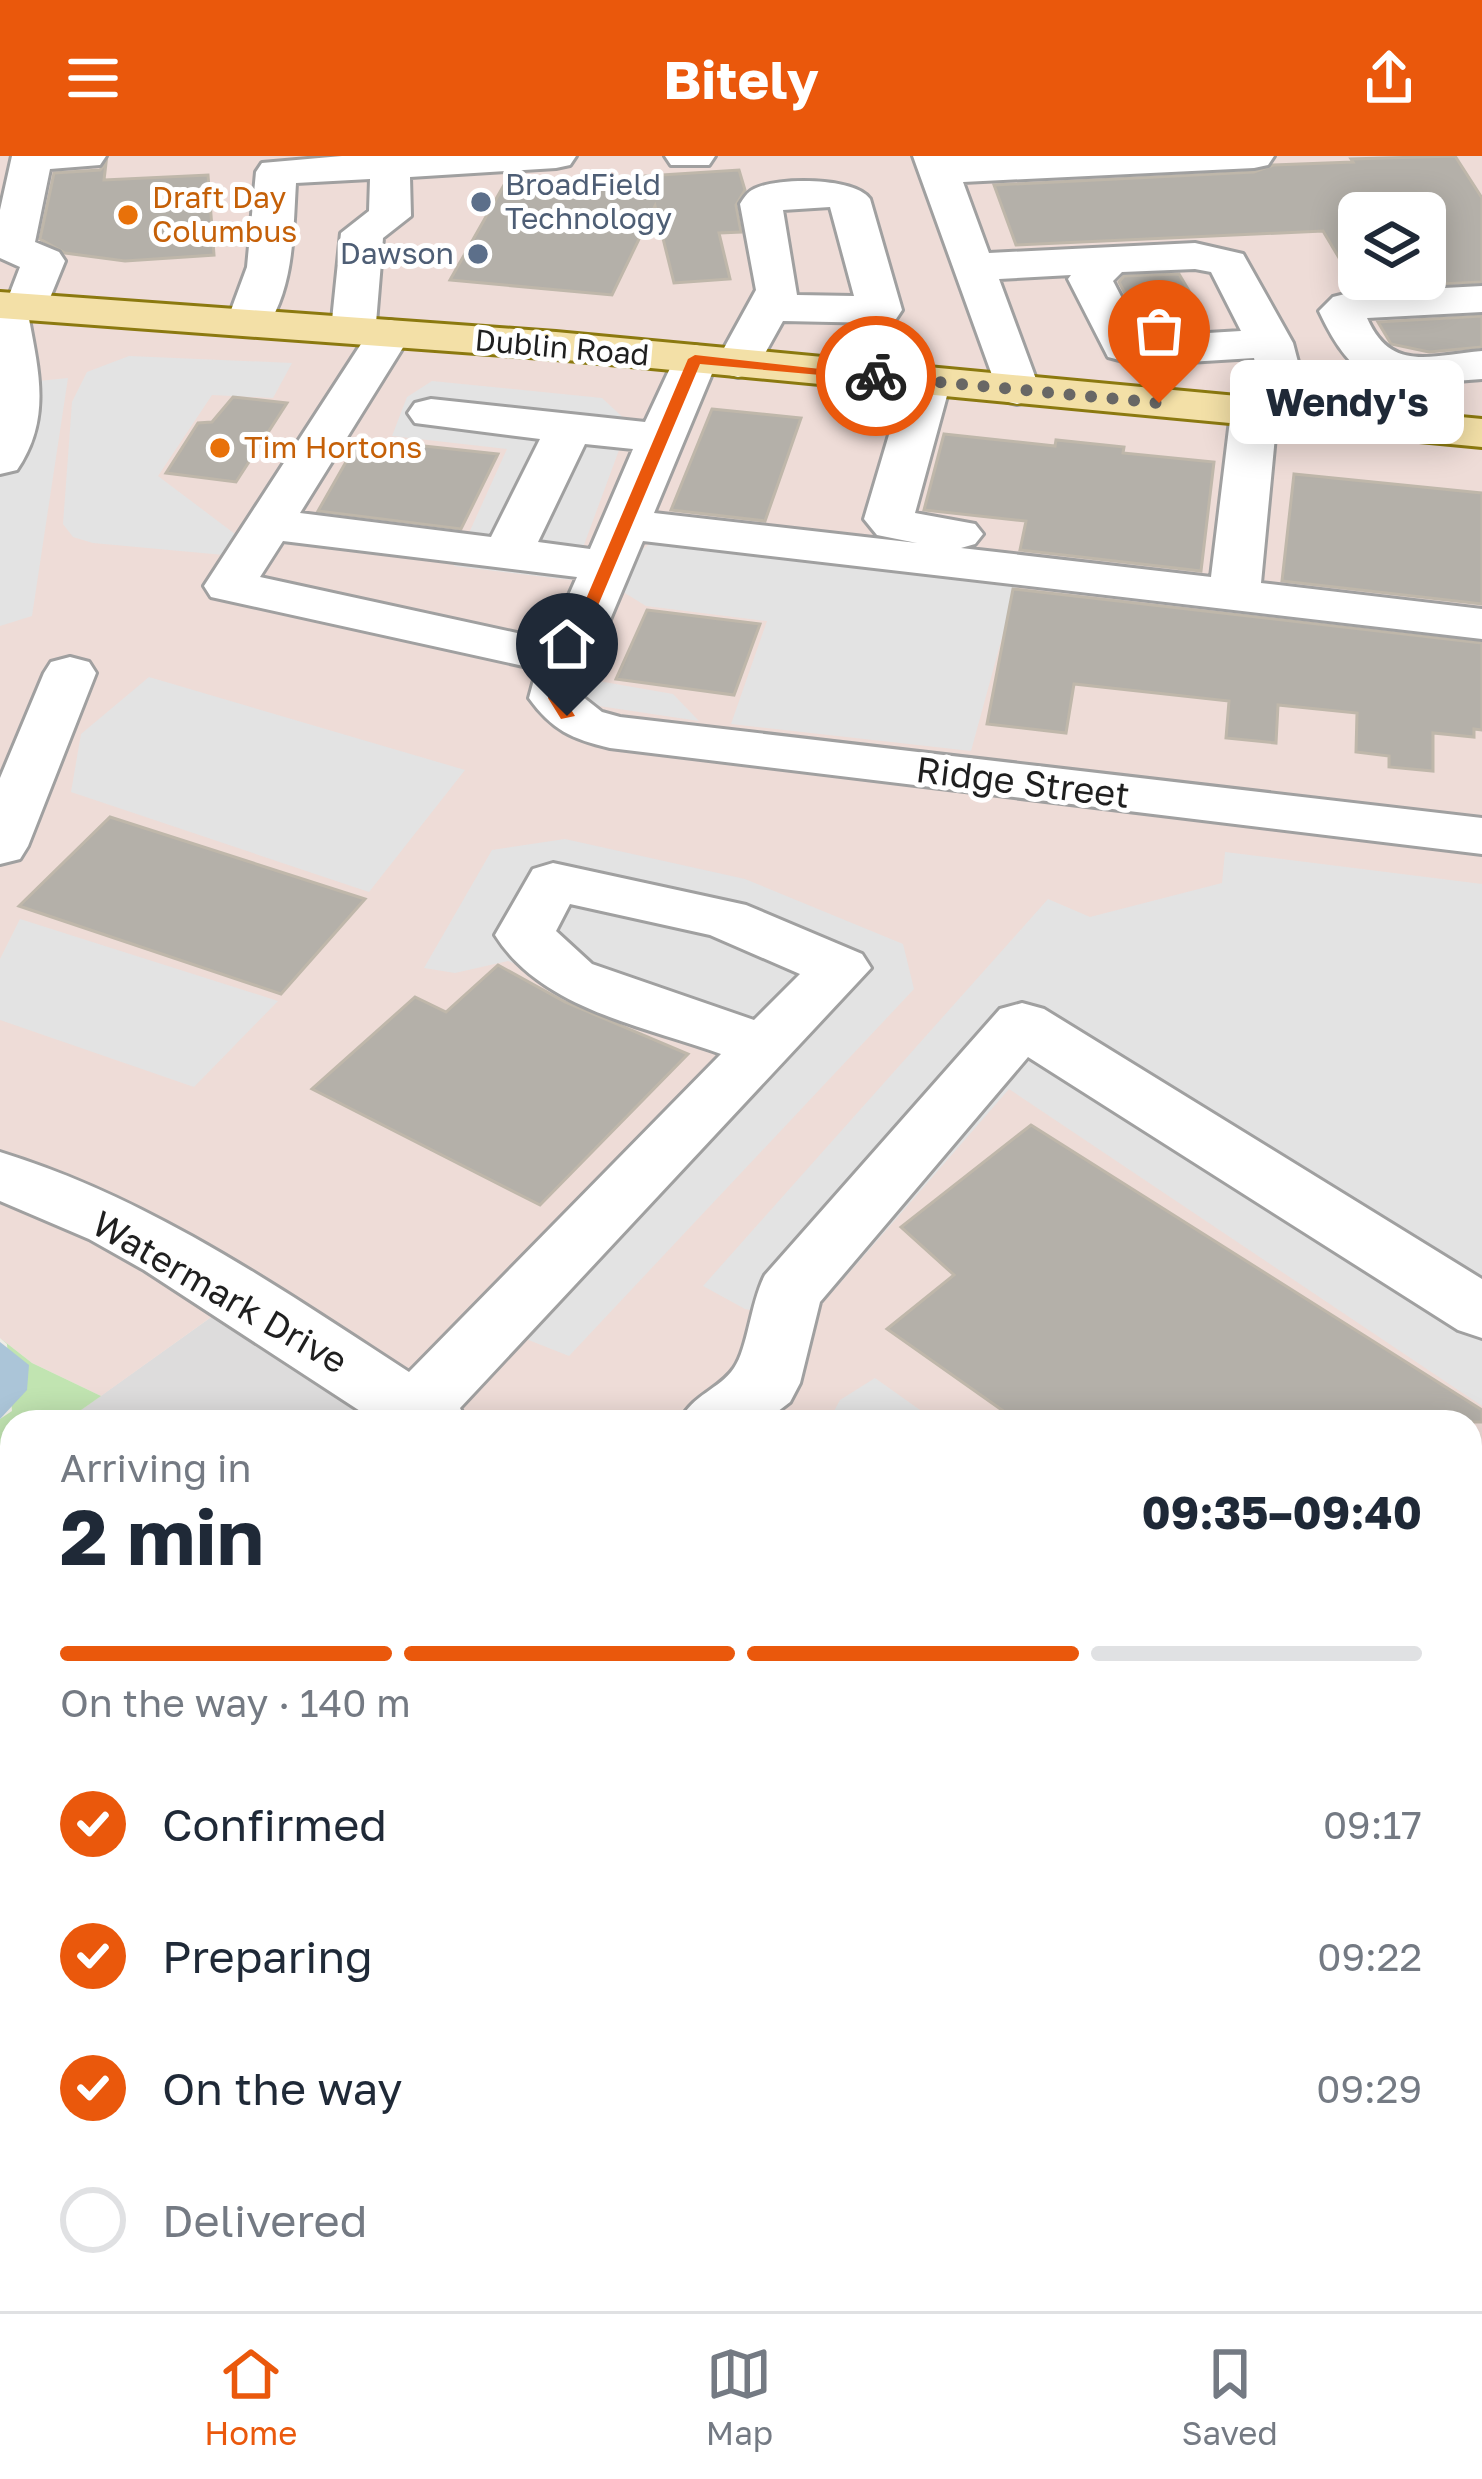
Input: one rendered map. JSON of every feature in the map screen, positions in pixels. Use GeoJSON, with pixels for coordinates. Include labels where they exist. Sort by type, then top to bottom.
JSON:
{"type":"FeatureCollection","features":[{"type":"Feature","properties":{"kind":"main road","name":"Dublin Road"},"geometry":{"type":"LineString","coordinates":[[10,305],[716,361],[1482,433]]}},
{"type":"Feature","properties":{"kind":"street"},"geometry":{"type":"LineString","coordinates":[[0,460],[20,397],[10,305],[44,261],[13,248],[32,157],[86,156]]}},
{"type":"Feature","properties":{"kind":"street"},"geometry":{"type":"LineString","coordinates":[[249,321],[269,267],[277,164],[390,168],[556,156]]}},
{"type":"Feature","properties":{"kind":"street"},"geometry":{"type":"LineString","coordinates":[[685,156],[694,156]]}},
{"type":"Feature","properties":{"kind":"street"},"geometry":{"type":"LineString","coordinates":[[390,168],[390,216],[362,233],[372,332],[229,586],[568,660],[663,439],[716,361],[768,307],[778,290],[760,204],[766,198],[907,181],[1254,156]]}},
{"type":"Feature","properties":{"kind":"street"},"geometry":{"type":"LineString","coordinates":[[907,181],[973,267],[1017,390]]}},
{"type":"Feature","properties":{"kind":"street"},"geometry":{"type":"LineString","coordinates":[[768,307],[880,310],[849,200],[907,181]]}},
{"type":"Feature","properties":{"kind":"street"},"geometry":{"type":"LineString","coordinates":[[973,267],[1195,256],[1228,263],[1271,343],[1271,413],[1234,595]]}},
{"type":"Feature","properties":{"kind":"street"},"geometry":{"type":"LineString","coordinates":[[1107,263],[1090,279],[1118,341],[1139,351],[1271,343]]}},
{"type":"Feature","properties":{"kind":"street"},"geometry":{"type":"LineString","coordinates":[[1482,298],[1349,306],[1342,311],[1363,354],[1376,364],[1410,368],[1482,365]]}},
{"type":"Feature","properties":{"kind":"street"},"geometry":{"type":"LineString","coordinates":[[1406,426],[1410,368]]}},
{"type":"Feature","properties":{"kind":"street"},"geometry":{"type":"LineString","coordinates":[[928,381],[889,519],[894,525],[958,534]]}},
{"type":"Feature","properties":{"kind":"street"},"geometry":{"type":"LineString","coordinates":[[431,413],[663,439]]}},
{"type":"Feature","properties":{"kind":"street"},"geometry":{"type":"LineString","coordinates":[[508,554],[569,428]]}},
{"type":"Feature","properties":{"kind":"street"},"geometry":{"type":"LineString","coordinates":[[268,524],[508,554],[617,545],[1234,595],[1482,624]]}},
{"type":"Feature","properties":{"kind":"street","name":"Ridge Street"},"geometry":{"type":"LineString","coordinates":[[568,660],[556,698],[567,716],[590,728],[1482,836]]}},
{"type":"Feature","properties":{"kind":"street"},"geometry":{"type":"LineString","coordinates":[[0,846],[70,673]]}},
{"type":"Feature","properties":{"kind":"street"},"geometry":{"type":"LineString","coordinates":[[729,1410],[765,1382],[789,1293],[1022,1024],[1482,1312]]}},
{"type":"Feature","properties":{"kind":"street"},"geometry":{"type":"LineString","coordinates":[[429,1410],[766,1047]]}},
{"type":"Feature","properties":{"kind":"street","name":"Watermark Drive"},"geometry":{"type":"LineString","coordinates":[[0,1176],[32,1186],[148,1244],[266,1312],[413,1410]]}},
{"type":"Feature","properties":{"kind":"shaded area"},"geometry":{"type":"Polygon","coordinates":[[[0,156],[1482,156],[1482,1410],[406,1410],[242,1295],[101,1396],[32,1363],[0,1338],[0,156]]]}},
{"type":"Feature","properties":{"kind":"shaded area"},"geometry":{"type":"Polygon","coordinates":[[[129,356],[292,363],[273,398],[212,395],[158,476],[235,534],[224,555],[93,543],[73,537],[63,524],[72,402],[87,372],[129,356]]]}},
{"type":"Feature","properties":{"kind":"shaded area"},"geometry":{"type":"Polygon","coordinates":[[[68,378],[32,616],[0,626],[0,385],[68,378]]]}},
{"type":"Feature","properties":{"kind":"shaded area"},"geometry":{"type":"Polygon","coordinates":[[[432,381],[602,398],[629,423],[571,580],[454,566],[507,449],[392,436],[407,397],[432,381]]]}},
{"type":"Feature","properties":{"kind":"shaded area"},"geometry":{"type":"Polygon","coordinates":[[[653,541],[1018,579],[971,751],[731,724],[767,621],[646,606],[620,590],[638,553],[653,541]]]}},
{"type":"Feature","properties":{"kind":"shaded area"},"geometry":{"type":"Polygon","coordinates":[[[149,677],[465,770],[369,892],[71,792],[81,734],[149,677]]]}},
{"type":"Feature","properties":{"kind":"shaded area"},"geometry":{"type":"Polygon","coordinates":[[[581,678],[673,694],[699,721],[572,702],[581,678]]]}},
{"type":"Feature","properties":{"kind":"shaded area"},"geometry":{"type":"Polygon","coordinates":[[[565,839],[745,879],[903,944],[914,989],[569,1356],[526,1339],[736,1056],[508,961],[455,973],[424,968],[492,850],[565,839]]]}},
{"type":"Feature","properties":{"kind":"shaded area"},"geometry":{"type":"Polygon","coordinates":[[[1225,852],[1482,884],[1482,1406],[1009,1089],[808,1320],[745,1309],[703,1286],[1048,899],[1090,917],[1222,883],[1225,852]]]}},
{"type":"Feature","properties":{"kind":"shaded area"},"geometry":{"type":"Polygon","coordinates":[[[20,919],[278,1001],[194,1087],[0,1020],[0,959],[20,919]]]}},
{"type":"Feature","properties":{"kind":"shaded area"},"geometry":{"type":"Polygon","coordinates":[[[242,1295],[406,1410],[81,1410],[242,1295]]]}},
{"type":"Feature","properties":{"kind":"shaded area"},"geometry":{"type":"Polygon","coordinates":[[[875,1378],[920,1410],[835,1410],[840,1400],[875,1378]]]}},
{"type":"Feature","properties":{"kind":"green space"},"geometry":{"type":"Polygon","coordinates":[[[0,1338],[32,1363],[101,1396],[81,1410],[12,1410],[7,1344],[0,1338]]]}},
{"type":"Feature","properties":{"kind":"water"},"geometry":{"type":"Polygon","coordinates":[[[0,1342],[29,1365],[27,1390],[8,1410],[0,1410],[0,1342]]]}},
{"type":"Feature","properties":{"kind":"building"},"geometry":{"type":"Polygon","coordinates":[[[1455,156],[1482,198],[1482,282],[1446,284],[1446,192],[1338,192],[1338,256],[1323,231],[1016,245],[994,185],[1254,172],[1273,165],[1353,162],[1351,159],[1455,156]]]}},
{"type":"Feature","properties":{"kind":"building","name":"Draft Day Columbus"},"geometry":{"type":"Polygon","coordinates":[[[106,163],[104,180],[208,175],[214,255],[125,261],[65,253],[40,239],[54,173],[100,170],[106,163]]]}},
{"type":"Feature","properties":{"kind":"building"},"geometry":{"type":"Polygon","coordinates":[[[739,170],[745,190],[736,205],[741,232],[719,233],[730,279],[674,283],[655,206],[612,295],[450,280],[504,185],[739,170]]]}},
{"type":"Feature","properties":{"kind":"building"},"geometry":{"type":"Polygon","coordinates":[[[1179,274],[1204,316],[1197,316],[1204,329],[1145,332],[1119,282],[1124,276],[1179,274]]]}},
{"type":"Feature","properties":{"kind":"building"},"geometry":{"type":"Polygon","coordinates":[[[1482,316],[1482,347],[1429,352],[1391,344],[1378,322],[1482,316]]]}},
{"type":"Feature","properties":{"kind":"building","name":"Tim Hortons"},"geometry":{"type":"Polygon","coordinates":[[[233,397],[287,403],[236,482],[166,473],[198,423],[212,422],[233,397]]]}},
{"type":"Feature","properties":{"kind":"building"},"geometry":{"type":"Polygon","coordinates":[[[712,409],[801,418],[765,521],[671,510],[712,409]]]}},
{"type":"Feature","properties":{"kind":"building"},"geometry":{"type":"Polygon","coordinates":[[[944,434],[1055,446],[1056,440],[1124,447],[1123,453],[1214,462],[1201,571],[1020,550],[1026,521],[924,510],[944,434]]]}},
{"type":"Feature","properties":{"kind":"building"},"geometry":{"type":"Polygon","coordinates":[[[359,439],[498,454],[461,529],[318,511],[359,439]]]}},
{"type":"Feature","properties":{"kind":"building"},"geometry":{"type":"Polygon","coordinates":[[[1294,474],[1482,493],[1482,604],[1282,581],[1294,474]]]}},
{"type":"Feature","properties":{"kind":"building"},"geometry":{"type":"Polygon","coordinates":[[[1013,589],[1482,643],[1482,730],[1474,729],[1474,737],[1433,733],[1433,771],[1389,767],[1389,756],[1356,752],[1357,713],[1278,705],[1276,743],[1226,738],[1229,701],[1074,684],[1066,733],[987,724],[1013,589]]]}},
{"type":"Feature","properties":{"kind":"building"},"geometry":{"type":"Polygon","coordinates":[[[647,610],[760,624],[734,695],[616,679],[647,610]]]}},
{"type":"Feature","properties":{"kind":"building"},"geometry":{"type":"Polygon","coordinates":[[[110,817],[365,899],[281,994],[19,906],[110,817]]]}},
{"type":"Feature","properties":{"kind":"building"},"geometry":{"type":"Polygon","coordinates":[[[498,965],[565,1002],[688,1054],[540,1205],[312,1089],[415,997],[446,1012],[498,965]]]}},
{"type":"Feature","properties":{"kind":"building"},"geometry":{"type":"Polygon","coordinates":[[[1031,1125],[1482,1410],[1002,1410],[887,1329],[954,1275],[901,1227],[1031,1125]]]}},
{"type":"Feature","properties":{"kind":"way so far"},"geometry":{"type":"LineString","coordinates":[[876,376],[1159,403]]}},
{"type":"Feature","properties":{"kind":"place","name":"BroadField Technology"},"geometry":{"type":"Point","coordinates":[481,202]}},
{"type":"Feature","properties":{"kind":"place","name":"Draft Day Columbus"},"geometry":{"type":"Point","coordinates":[128,215]}},
{"type":"Feature","properties":{"kind":"place","name":"Dawson"},"geometry":{"type":"Point","coordinates":[478,254]}},
{"type":"Feature","properties":{"kind":"place","name":"Wendy's"},"geometry":{"type":"Point","coordinates":[1159,403]}},
{"type":"Feature","properties":{"kind":"place","name":"Tim Hortons"},"geometry":{"type":"Point","coordinates":[220,448]}},
{"type":"Feature","properties":{"kind":"route"},"geometry":{"type":"LineString","coordinates":[[567,716],[556,698],[560,679],[695,359],[876,376]]}}]}
